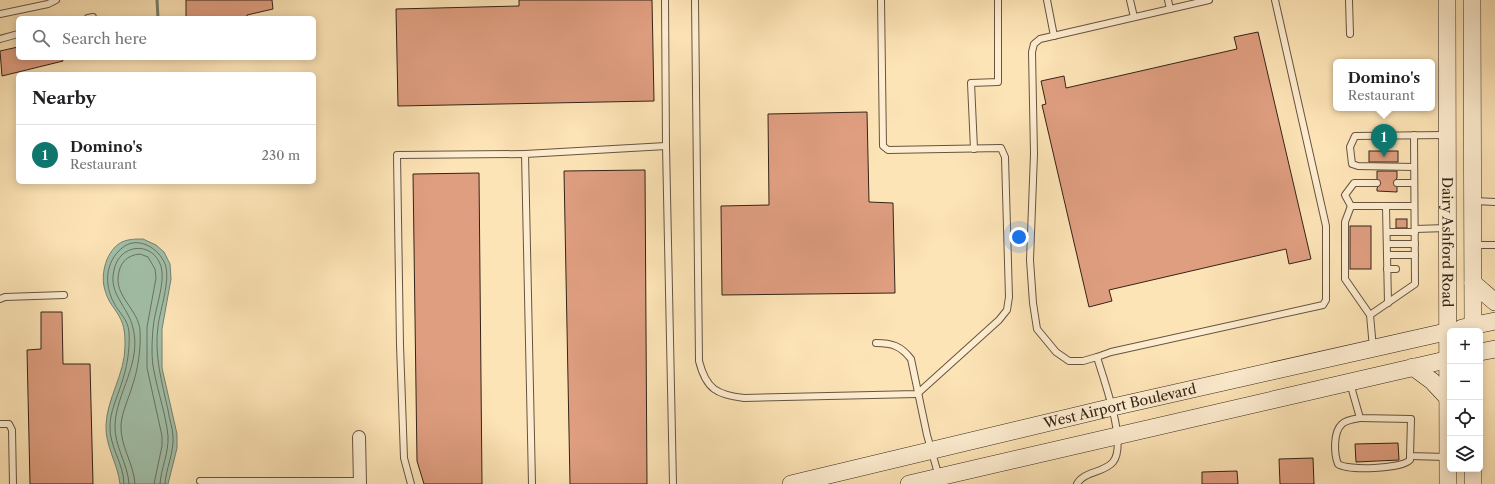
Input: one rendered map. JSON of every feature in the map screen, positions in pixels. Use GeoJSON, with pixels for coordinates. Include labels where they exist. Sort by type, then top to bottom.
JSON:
{"type":"FeatureCollection","features":[{"type":"Feature","properties":{"kind":"main road","name":"Dairy Ashford Road"},"geometry":{"type":"LineString","coordinates":[[1447,0],[1447,228],[1449,328]]}},
{"type":"Feature","properties":{"kind":"main road","name":"Dairy Ashford Road"},"geometry":{"type":"LineString","coordinates":[[1472,0],[1473,328]]}},
{"type":"Feature","properties":{"kind":"main road"},"geometry":{"type":"LineString","coordinates":[[1473,283],[1495,302]]}},
{"type":"Feature","properties":{"kind":"main road","name":"West Airport Boulevard"},"geometry":{"type":"LineString","coordinates":[[1473,328],[1495,320]]}},
{"type":"Feature","properties":{"kind":"main road","name":"West Airport Boulevard"},"geometry":{"type":"LineString","coordinates":[[791,484],[1113,407],[1447,331]]}},
{"type":"Feature","properties":{"kind":"main road"},"geometry":{"type":"LineString","coordinates":[[1483,351],[1495,349]]}},
{"type":"Feature","properties":{"kind":"main road","name":"West Airport Boulevard"},"geometry":{"type":"LineString","coordinates":[[909,484],[939,480],[1117,436],[1447,359]]}},
{"type":"Feature","properties":{"kind":"main road"},"geometry":{"type":"LineString","coordinates":[[1413,367],[1432,381],[1447,397]]}},
{"type":"Feature","properties":{"kind":"main road","name":"Dairy Ashford Road"},"geometry":{"type":"LineString","coordinates":[[1447,400],[1448,436]]}},
{"type":"Feature","properties":{"kind":"main road","name":"Dairy Ashford Road"},"geometry":{"type":"LineString","coordinates":[[1448,472],[1448,484]]}},
{"type":"Feature","properties":{"kind":"main road"},"geometry":{"type":"LineString","coordinates":[[1473,472],[1473,484]]}},
{"type":"Feature","properties":{"kind":"street"},"geometry":{"type":"LineString","coordinates":[[359,437],[360,483]]}},
{"type":"Feature","properties":{"kind":"lane"},"geometry":{"type":"LineString","coordinates":[[0,14],[48,4],[56,0]]}},
{"type":"Feature","properties":{"kind":"lane"},"geometry":{"type":"LineString","coordinates":[[665,0],[666,146],[673,484]]}},
{"type":"Feature","properties":{"kind":"lane"},"geometry":{"type":"LineString","coordinates":[[695,0],[699,361],[702,376],[712,388],[726,396],[744,398],[917,394],[999,320],[1006,310],[1009,297],[1005,157],[1001,148],[888,150],[883,146],[881,0]]}},
{"type":"Feature","properties":{"kind":"lane"},"geometry":{"type":"LineString","coordinates":[[974,149],[971,83],[998,82],[998,0]]}},
{"type":"Feature","properties":{"kind":"lane"},"geometry":{"type":"LineString","coordinates":[[1047,0],[1054,36]]}},
{"type":"Feature","properties":{"kind":"lane"},"geometry":{"type":"LineString","coordinates":[[1130,0],[1134,17]]}},
{"type":"Feature","properties":{"kind":"lane"},"geometry":{"type":"LineString","coordinates":[[1168,0],[1170,9]]}},
{"type":"Feature","properties":{"kind":"lane"},"geometry":{"type":"LineString","coordinates":[[1209,0],[1199,1],[1040,39],[1034,44],[1032,52],[1034,154],[1030,260],[1033,303],[1037,329],[1056,352],[1069,361],[1083,361],[1111,352],[1323,305],[1326,300],[1326,226],[1275,0]]}},
{"type":"Feature","properties":{"kind":"lane"},"geometry":{"type":"LineString","coordinates":[[1349,0],[1350,34]]}},
{"type":"Feature","properties":{"kind":"lane"},"geometry":{"type":"LineString","coordinates":[[0,39],[16,35]]}},
{"type":"Feature","properties":{"kind":"lane"},"geometry":{"type":"LineString","coordinates":[[1370,316],[1415,284],[1414,135]]}},
{"type":"Feature","properties":{"kind":"lane"},"geometry":{"type":"LineString","coordinates":[[1414,167],[1358,166],[1352,164],[1350,147],[1355,136],[1447,135]]}},
{"type":"Feature","properties":{"kind":"lane"},"geometry":{"type":"LineString","coordinates":[[411,484],[404,458],[400,345],[397,155],[525,154],[666,146]]}},
{"type":"Feature","properties":{"kind":"lane"},"geometry":{"type":"LineString","coordinates":[[525,154],[532,484]]}},
{"type":"Feature","properties":{"kind":"lane"},"geometry":{"type":"LineString","coordinates":[[1352,206],[1344,195],[1354,183],[1377,183]]}},
{"type":"Feature","properties":{"kind":"lane"},"geometry":{"type":"LineString","coordinates":[[1397,183],[1414,183]]}},
{"type":"Feature","properties":{"kind":"lane"},"geometry":{"type":"LineString","coordinates":[[1473,201],[1495,202]]}},
{"type":"Feature","properties":{"kind":"lane"},"geometry":{"type":"LineString","coordinates":[[1352,206],[1414,206]]}},
{"type":"Feature","properties":{"kind":"lane"},"geometry":{"type":"LineString","coordinates":[[1352,206],[1345,222],[1344,279],[1370,316],[1373,349]]}},
{"type":"Feature","properties":{"kind":"lane"},"geometry":{"type":"LineString","coordinates":[[1386,206],[1388,303]]}},
{"type":"Feature","properties":{"kind":"lane"},"geometry":{"type":"LineString","coordinates":[[1387,232],[1447,228]]}},
{"type":"Feature","properties":{"kind":"lane"},"geometry":{"type":"LineString","coordinates":[[1387,244],[1415,244]]}},
{"type":"Feature","properties":{"kind":"lane"},"geometry":{"type":"LineString","coordinates":[[1473,245],[1495,245]]}},
{"type":"Feature","properties":{"kind":"lane"},"geometry":{"type":"LineString","coordinates":[[1387,255],[1415,255]]}},
{"type":"Feature","properties":{"kind":"lane"},"geometry":{"type":"LineString","coordinates":[[1387,268],[1396,268]]}},
{"type":"Feature","properties":{"kind":"lane"},"geometry":{"type":"LineString","coordinates":[[1408,268],[1415,268]]}},
{"type":"Feature","properties":{"kind":"lane"},"geometry":{"type":"LineString","coordinates":[[0,299],[4,297],[64,295]]}},
{"type":"Feature","properties":{"kind":"lane"},"geometry":{"type":"LineString","coordinates":[[876,343],[893,344],[904,350],[911,359],[917,394],[939,480]]}},
{"type":"Feature","properties":{"kind":"lane"},"geometry":{"type":"LineString","coordinates":[[1077,484],[1080,478],[1113,463],[1117,453],[1117,436],[1113,407],[1097,357]]}},
{"type":"Feature","properties":{"kind":"lane"},"geometry":{"type":"LineString","coordinates":[[1350,382],[1360,418]]}},
{"type":"Feature","properties":{"kind":"lane"},"geometry":{"type":"LineString","coordinates":[[1360,418],[1411,419],[1410,456],[1410,460],[1406,464],[1394,467],[1346,467],[1338,464],[1336,460],[1336,438],[1338,429],[1346,421],[1360,418]]}},
{"type":"Feature","properties":{"kind":"lane"},"geometry":{"type":"LineString","coordinates":[[0,424],[8,424],[12,430],[13,484]]}},
{"type":"Feature","properties":{"kind":"lane"},"geometry":{"type":"LineString","coordinates":[[1410,456],[1447,457]]}},
{"type":"Feature","properties":{"kind":"lane"},"geometry":{"type":"LineString","coordinates":[[200,481],[360,483]]}},
{"type":"Feature","properties":{"kind":"water"},"geometry":{"type":"Polygon","coordinates":[[[143,239],[156,245],[164,252],[170,264],[171,279],[162,329],[162,368],[177,434],[177,448],[168,484],[120,484],[106,433],[109,405],[122,366],[125,342],[124,331],[119,316],[106,294],[103,277],[104,270],[108,257],[116,246],[127,240],[143,239]]]}},
{"type":"Feature","properties":{"kind":"building"},"geometry":{"type":"Polygon","coordinates":[[[186,0],[272,0],[273,9],[247,16],[186,16],[186,0]]]}},
{"type":"Feature","properties":{"kind":"building"},"geometry":{"type":"Polygon","coordinates":[[[519,0],[652,0],[654,101],[398,106],[396,9],[519,6],[519,0]]]}},
{"type":"Feature","properties":{"kind":"building"},"geometry":{"type":"Polygon","coordinates":[[[1258,32],[1311,259],[1289,264],[1286,249],[1109,290],[1112,301],[1089,307],[1042,105],[1046,104],[1041,81],[1064,76],[1066,88],[1237,49],[1234,37],[1258,32]]]}},
{"type":"Feature","properties":{"kind":"building"},"geometry":{"type":"Polygon","coordinates":[[[16,47],[16,60],[63,61],[2,76],[0,51],[16,47]]]}},
{"type":"Feature","properties":{"kind":"building"},"geometry":{"type":"Polygon","coordinates":[[[867,112],[869,202],[893,203],[895,293],[722,295],[721,206],[769,205],[768,114],[867,112]]]}},
{"type":"Feature","properties":{"kind":"building"},"geometry":{"type":"Polygon","coordinates":[[[1369,151],[1398,151],[1398,162],[1369,162],[1369,151]]]}},
{"type":"Feature","properties":{"kind":"building"},"geometry":{"type":"Polygon","coordinates":[[[645,170],[647,484],[570,484],[564,171],[645,170]]]}},
{"type":"Feature","properties":{"kind":"building"},"geometry":{"type":"Polygon","coordinates":[[[1377,171],[1397,171],[1397,178],[1393,183],[1397,187],[1397,192],[1377,191],[1377,188],[1381,183],[1377,179],[1377,171]]]}},
{"type":"Feature","properties":{"kind":"building"},"geometry":{"type":"Polygon","coordinates":[[[479,173],[482,484],[424,484],[417,461],[413,174],[479,173]]]}},
{"type":"Feature","properties":{"kind":"building"},"geometry":{"type":"Polygon","coordinates":[[[1396,219],[1407,219],[1407,228],[1396,228],[1396,219]]]}},
{"type":"Feature","properties":{"kind":"building"},"geometry":{"type":"Polygon","coordinates":[[[1350,226],[1371,226],[1371,269],[1350,269],[1350,226]]]}},
{"type":"Feature","properties":{"kind":"building"},"geometry":{"type":"Polygon","coordinates":[[[41,312],[62,312],[63,364],[90,364],[93,484],[30,484],[27,350],[41,349],[41,312]]]}},
{"type":"Feature","properties":{"kind":"building"},"geometry":{"type":"Polygon","coordinates":[[[1398,443],[1399,460],[1356,462],[1355,444],[1398,443]]]}},
{"type":"Feature","properties":{"kind":"building"},"geometry":{"type":"Polygon","coordinates":[[[1313,458],[1314,484],[1280,484],[1279,459],[1313,458]]]}},
{"type":"Feature","properties":{"kind":"building"},"geometry":{"type":"Polygon","coordinates":[[[1237,471],[1238,484],[1202,484],[1202,472],[1237,471]]]}},
{"type":"Feature","properties":{"kind":"waterway"},"geometry":{"type":"LineString","coordinates":[[157,0],[158,16]]}},
{"type":"Feature","properties":{"kind":"place","name":"Domino's"},"geometry":{"type":"Point","coordinates":[1384,157]}}]}
